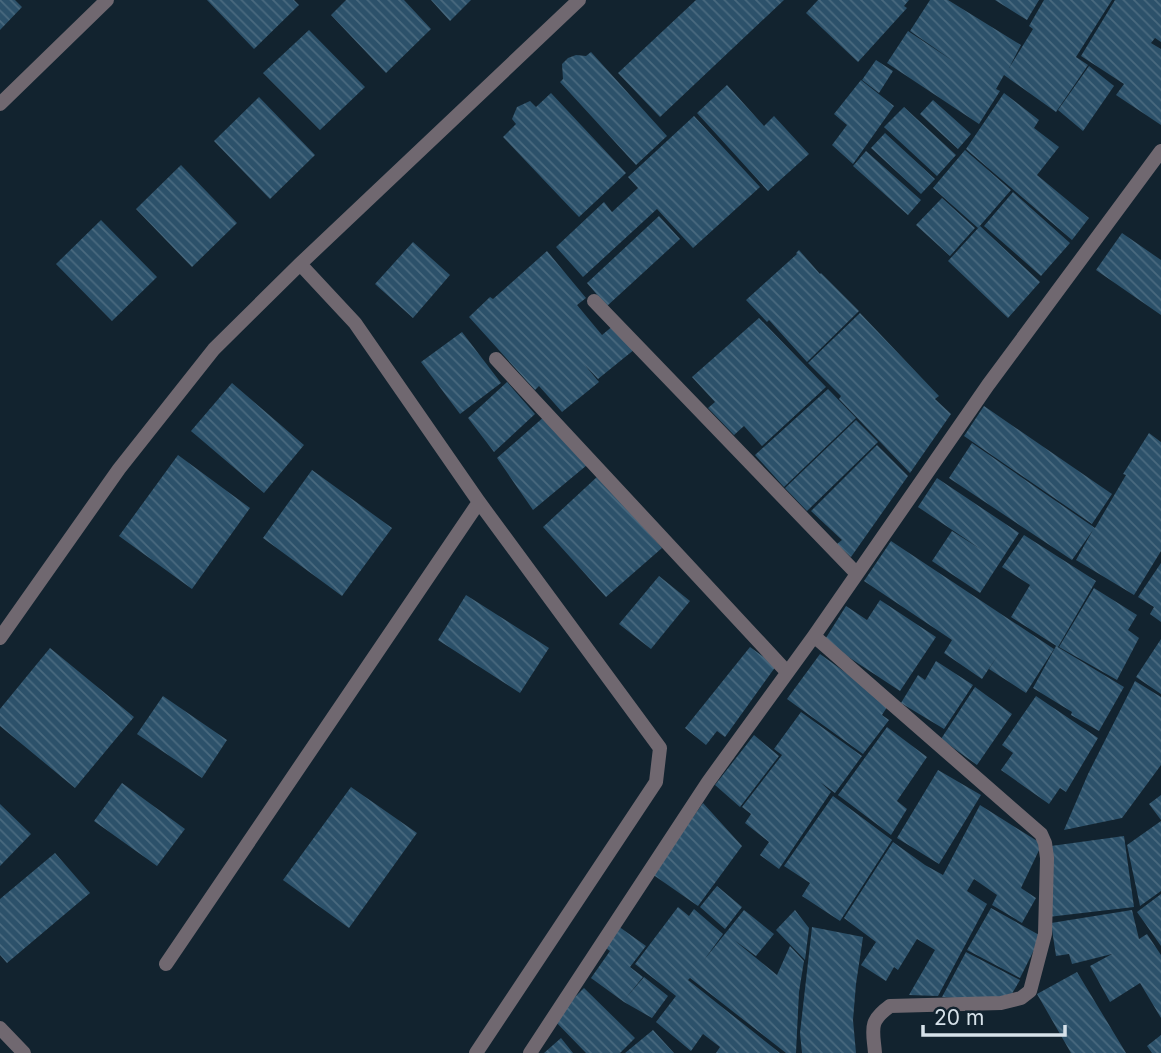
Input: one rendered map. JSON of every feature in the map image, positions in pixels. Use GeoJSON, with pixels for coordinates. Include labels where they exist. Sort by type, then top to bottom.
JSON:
{"type":"FeatureCollection","features":[{"type":"Feature","properties":{"kind":"street"},"geometry":{"type":"LineString","coordinates":[[0,104],[107,0]]}},
{"type":"Feature","properties":{"kind":"street"},"geometry":{"type":"LineString","coordinates":[[0,638],[119,469],[214,349],[579,0]]}},
{"type":"Feature","properties":{"kind":"street"},"geometry":{"type":"LineString","coordinates":[[530,1053],[708,782],[814,636],[988,385],[1161,151]]}},
{"type":"Feature","properties":{"kind":"street"},"geometry":{"type":"LineString","coordinates":[[300,264],[355,323],[479,502],[660,748],[656,782],[476,1053]]}},
{"type":"Feature","properties":{"kind":"street"},"geometry":{"type":"LineString","coordinates":[[594,301],[857,574]]}},
{"type":"Feature","properties":{"kind":"street"},"geometry":{"type":"LineString","coordinates":[[496,359],[787,672]]}},
{"type":"Feature","properties":{"kind":"street"},"geometry":{"type":"LineString","coordinates":[[166,964],[479,502]]}},
{"type":"Feature","properties":{"kind":"street"},"geometry":{"type":"LineString","coordinates":[[814,636],[1041,834],[1045,843],[1045,934],[1030,991],[1021,998],[1002,1003],[890,1006],[878,1014],[873,1024],[875,1053]]}},
{"type":"Feature","properties":{"kind":"street"},"geometry":{"type":"LineString","coordinates":[[0,1028],[24,1053]]}},
{"type":"Feature","properties":{"kind":"building"},"geometry":{"type":"Polygon","coordinates":[[[0,0],[15,0],[22,7],[0,30],[0,0]]]}},
{"type":"Feature","properties":{"kind":"building"},"geometry":{"type":"Polygon","coordinates":[[[207,0],[294,0],[299,5],[254,49],[207,0]]]}},
{"type":"Feature","properties":{"kind":"building"},"geometry":{"type":"Polygon","coordinates":[[[346,0],[404,0],[431,29],[386,73],[331,15],[346,0]]]}},
{"type":"Feature","properties":{"kind":"building"},"geometry":{"type":"Polygon","coordinates":[[[431,0],[471,0],[450,21],[431,0]]]}},
{"type":"Feature","properties":{"kind":"building"},"geometry":{"type":"Polygon","coordinates":[[[696,0],[784,0],[660,117],[618,73],[696,0]]]}},
{"type":"Feature","properties":{"kind":"building"},"geometry":{"type":"Polygon","coordinates":[[[818,0],[909,0],[904,6],[907,8],[858,62],[806,13],[818,0]]]}},
{"type":"Feature","properties":{"kind":"building"},"geometry":{"type":"Polygon","coordinates":[[[930,0],[948,0],[1021,45],[1009,68],[1033,29],[1029,26],[1044,0],[1112,0],[1076,57],[1088,65],[1056,112],[1004,75],[996,89],[1000,91],[979,124],[887,63],[908,31],[956,63],[910,31],[930,0]]]}},
{"type":"Feature","properties":{"kind":"building"},"geometry":{"type":"Polygon","coordinates":[[[995,0],[1039,0],[1027,20],[995,0]]]}},
{"type":"Feature","properties":{"kind":"building"},"geometry":{"type":"Polygon","coordinates":[[[1115,0],[1161,0],[1161,42],[1155,38],[1151,43],[1161,49],[1161,125],[1116,95],[1124,84],[1081,56],[1115,0]]]}},
{"type":"Feature","properties":{"kind":"building"},"geometry":{"type":"Polygon","coordinates":[[[309,30],[365,87],[320,130],[263,73],[309,30]]]}},
{"type":"Feature","properties":{"kind":"building"},"geometry":{"type":"Polygon","coordinates":[[[591,52],[667,136],[636,165],[560,82],[563,79],[562,64],[568,58],[586,56],[591,52]]]}},
{"type":"Feature","properties":{"kind":"building"},"geometry":{"type":"Polygon","coordinates":[[[876,60],[893,71],[879,93],[862,80],[876,60]]]}},
{"type":"Feature","properties":{"kind":"building"},"geometry":{"type":"Polygon","coordinates":[[[1089,66],[1114,86],[1083,131],[1058,110],[1089,66]]]}},
{"type":"Feature","properties":{"kind":"building"},"geometry":{"type":"Polygon","coordinates":[[[861,80],[894,106],[853,164],[832,145],[847,125],[834,114],[861,80]]]}},
{"type":"Feature","properties":{"kind":"building"},"geometry":{"type":"Polygon","coordinates":[[[727,85],[764,126],[774,116],[809,154],[768,191],[697,113],[727,85]]]}},
{"type":"Feature","properties":{"kind":"building"},"geometry":{"type":"Polygon","coordinates":[[[551,93],[626,173],[579,217],[503,137],[516,124],[512,119],[517,107],[530,101],[536,107],[551,93]]]}},
{"type":"Feature","properties":{"kind":"building"},"geometry":{"type":"Polygon","coordinates":[[[1004,93],[1039,120],[1034,128],[1059,147],[1037,175],[1089,218],[1072,240],[966,149],[1004,93]]]}},
{"type":"Feature","properties":{"kind":"building"},"geometry":{"type":"Polygon","coordinates":[[[259,97],[315,155],[270,199],[214,141],[259,97]]]}},
{"type":"Feature","properties":{"kind":"building"},"geometry":{"type":"Polygon","coordinates":[[[933,100],[971,134],[958,149],[920,114],[933,100]]]}},
{"type":"Feature","properties":{"kind":"building"},"geometry":{"type":"Polygon","coordinates":[[[904,107],[956,155],[937,176],[884,127],[904,107]]]}},
{"type":"Feature","properties":{"kind":"building"},"geometry":{"type":"Polygon","coordinates":[[[694,116],[760,187],[693,248],[657,209],[583,277],[556,247],[604,202],[612,212],[638,188],[628,177],[694,116]]]}},
{"type":"Feature","properties":{"kind":"building"},"geometry":{"type":"Polygon","coordinates":[[[885,133],[935,179],[921,194],[871,148],[885,133]]]}},
{"type":"Feature","properties":{"kind":"building"},"geometry":{"type":"Polygon","coordinates":[[[965,150],[1011,190],[978,228],[933,188],[965,150]]]}},
{"type":"Feature","properties":{"kind":"building"},"geometry":{"type":"Polygon","coordinates":[[[866,151],[921,200],[908,215],[853,166],[866,151]]]}},
{"type":"Feature","properties":{"kind":"building"},"geometry":{"type":"Polygon","coordinates":[[[181,165],[237,223],[192,267],[136,209],[181,165]]]}},
{"type":"Feature","properties":{"kind":"building"},"geometry":{"type":"Polygon","coordinates":[[[1013,192],[1070,243],[1041,276],[984,226],[1013,192]]]}},
{"type":"Feature","properties":{"kind":"building"},"geometry":{"type":"Polygon","coordinates":[[[942,198],[975,228],[950,256],[916,225],[942,198]]]}},
{"type":"Feature","properties":{"kind":"building"},"geometry":{"type":"Polygon","coordinates":[[[659,216],[680,239],[607,306],[587,283],[659,216]]]}},
{"type":"Feature","properties":{"kind":"building"},"geometry":{"type":"Polygon","coordinates":[[[101,220],[157,277],[112,321],[56,264],[101,220]]]}},
{"type":"Feature","properties":{"kind":"building"},"geometry":{"type":"Polygon","coordinates":[[[980,226],[1040,282],[1008,318],[948,261],[980,226]]]}},
{"type":"Feature","properties":{"kind":"building"},"geometry":{"type":"Polygon","coordinates":[[[1122,233],[1161,260],[1161,315],[1096,270],[1122,233]]]}},
{"type":"Feature","properties":{"kind":"building"},"geometry":{"type":"Polygon","coordinates":[[[413,242],[450,275],[413,318],[375,284],[413,242]]]}},
{"type":"Feature","properties":{"kind":"building"},"geometry":{"type":"Polygon","coordinates":[[[799,250],[859,311],[807,362],[769,320],[767,322],[746,300],[799,250]]]}},
{"type":"Feature","properties":{"kind":"building"},"geometry":{"type":"Polygon","coordinates":[[[547,251],[586,298],[577,305],[602,335],[614,325],[635,349],[598,379],[584,364],[599,382],[562,412],[539,386],[535,390],[469,317],[547,251]]]}},
{"type":"Feature","properties":{"kind":"building"},"geometry":{"type":"Polygon","coordinates":[[[860,313],[939,396],[935,399],[951,414],[910,473],[808,363],[860,313]]]}},
{"type":"Feature","properties":{"kind":"building"},"geometry":{"type":"Polygon","coordinates":[[[759,318],[826,387],[762,446],[744,426],[734,435],[708,408],[715,402],[692,377],[759,318]]]}},
{"type":"Feature","properties":{"kind":"building"},"geometry":{"type":"Polygon","coordinates":[[[462,332],[501,383],[460,414],[421,362],[462,332]]]}},
{"type":"Feature","properties":{"kind":"building"},"geometry":{"type":"Polygon","coordinates":[[[507,382],[535,414],[494,452],[468,418],[507,382]]]}},
{"type":"Feature","properties":{"kind":"building"},"geometry":{"type":"Polygon","coordinates":[[[232,383],[304,445],[264,493],[191,431],[232,383]]]}},
{"type":"Feature","properties":{"kind":"building"},"geometry":{"type":"Polygon","coordinates":[[[828,389],[856,418],[784,487],[755,455],[828,389]]]}},
{"type":"Feature","properties":{"kind":"building"},"geometry":{"type":"Polygon","coordinates":[[[984,406],[1112,494],[1092,524],[964,436],[984,406]]]}},
{"type":"Feature","properties":{"kind":"building"},"geometry":{"type":"Polygon","coordinates":[[[545,416],[587,465],[533,510],[497,458],[545,416]]]}},
{"type":"Feature","properties":{"kind":"building"},"geometry":{"type":"Polygon","coordinates":[[[856,420],[878,442],[807,511],[785,488],[856,420]]]}},
{"type":"Feature","properties":{"kind":"building"},"geometry":{"type":"Polygon","coordinates":[[[1149,433],[1161,442],[1161,551],[1134,595],[1076,560],[1093,530],[1072,560],[949,478],[972,443],[1095,528],[1126,475],[1123,474],[1149,433]]]}},
{"type":"Feature","properties":{"kind":"building"},"geometry":{"type":"Polygon","coordinates":[[[877,445],[908,476],[851,557],[837,544],[842,540],[811,511],[877,445]]]}},
{"type":"Feature","properties":{"kind":"building"},"geometry":{"type":"Polygon","coordinates":[[[178,455],[250,508],[192,589],[119,536],[178,455]]]}},
{"type":"Feature","properties":{"kind":"building"},"geometry":{"type":"Polygon","coordinates":[[[312,470],[392,528],[342,596],[263,538],[312,470]]]}},
{"type":"Feature","properties":{"kind":"building"},"geometry":{"type":"Polygon","coordinates":[[[598,476],[662,548],[606,597],[543,527],[598,476]]]}},
{"type":"Feature","properties":{"kind":"building"},"geometry":{"type":"Polygon","coordinates":[[[937,478],[1019,533],[980,593],[932,561],[952,531],[982,550],[918,507],[937,478]]]}},
{"type":"Feature","properties":{"kind":"building"},"geometry":{"type":"Polygon","coordinates":[[[1024,535],[1096,581],[1058,647],[1011,617],[1030,585],[1002,567],[1024,535]]]}},
{"type":"Feature","properties":{"kind":"building"},"geometry":{"type":"Polygon","coordinates":[[[891,541],[1054,649],[1026,693],[989,669],[998,655],[982,679],[944,653],[952,640],[864,581],[891,541]]]}},
{"type":"Feature","properties":{"kind":"building"},"geometry":{"type":"Polygon","coordinates":[[[1161,563],[1161,622],[1150,614],[1154,607],[1138,597],[1161,563]]]}},
{"type":"Feature","properties":{"kind":"building"},"geometry":{"type":"Polygon","coordinates":[[[659,576],[690,601],[651,649],[619,624],[659,576]]]}},
{"type":"Feature","properties":{"kind":"building"},"geometry":{"type":"Polygon","coordinates":[[[1094,588],[1137,615],[1128,630],[1139,638],[1117,680],[1059,647],[1094,588]]]}},
{"type":"Feature","properties":{"kind":"building"},"geometry":{"type":"Polygon","coordinates":[[[466,595],[549,648],[520,693],[438,640],[466,595]]]}},
{"type":"Feature","properties":{"kind":"building"},"geometry":{"type":"Polygon","coordinates":[[[880,600],[936,637],[900,691],[824,641],[846,606],[867,620],[880,600]]]}},
{"type":"Feature","properties":{"kind":"building"},"geometry":{"type":"Polygon","coordinates":[[[1161,639],[1161,694],[1136,677],[1161,639]]]}},
{"type":"Feature","properties":{"kind":"building"},"geometry":{"type":"Polygon","coordinates":[[[1056,646],[1124,687],[1099,731],[1033,688],[1056,646]]]}},
{"type":"Feature","properties":{"kind":"building"},"geometry":{"type":"Polygon","coordinates":[[[750,647],[776,666],[725,737],[717,731],[706,745],[685,728],[750,647]]]}},
{"type":"Feature","properties":{"kind":"building"},"geometry":{"type":"Polygon","coordinates":[[[50,648],[134,717],[75,788],[0,726],[0,709],[50,648]]]}},
{"type":"Feature","properties":{"kind":"building"},"geometry":{"type":"Polygon","coordinates":[[[820,654],[889,704],[882,715],[889,720],[863,754],[787,699],[820,654]]]}},
{"type":"Feature","properties":{"kind":"building"},"geometry":{"type":"Polygon","coordinates":[[[936,661],[973,685],[944,729],[901,703],[918,675],[925,680],[936,661]]]}},
{"type":"Feature","properties":{"kind":"building"},"geometry":{"type":"Polygon","coordinates":[[[1135,681],[1161,697],[1161,765],[1122,818],[1064,830],[1088,774],[1135,681]]]}},
{"type":"Feature","properties":{"kind":"building"},"geometry":{"type":"Polygon","coordinates":[[[975,687],[1012,714],[977,765],[941,739],[975,687]]]}},
{"type":"Feature","properties":{"kind":"building"},"geometry":{"type":"Polygon","coordinates":[[[163,696],[227,740],[202,778],[137,734],[163,696]]]}},
{"type":"Feature","properties":{"kind":"building"},"geometry":{"type":"Polygon","coordinates":[[[1036,696],[1098,738],[1066,792],[1060,788],[1049,804],[1001,770],[1013,753],[1002,745],[1036,696]]]}},
{"type":"Feature","properties":{"kind":"building"},"geometry":{"type":"Polygon","coordinates":[[[801,712],[862,756],[835,793],[820,782],[831,792],[779,869],[760,855],[769,842],[745,823],[751,814],[742,807],[782,755],[774,749],[801,712]]]}},
{"type":"Feature","properties":{"kind":"building"},"geometry":{"type":"Polygon","coordinates":[[[887,727],[927,757],[897,801],[907,809],[891,835],[838,795],[887,727]]]}},
{"type":"Feature","properties":{"kind":"building"},"geometry":{"type":"Polygon","coordinates":[[[754,735],[779,756],[740,807],[715,785],[754,735]]]}},
{"type":"Feature","properties":{"kind":"building"},"geometry":{"type":"Polygon","coordinates":[[[938,770],[981,795],[939,864],[897,838],[938,770]]]}},
{"type":"Feature","properties":{"kind":"building"},"geometry":{"type":"Polygon","coordinates":[[[122,783],[185,829],[157,866],[94,821],[122,783]]]}},
{"type":"Feature","properties":{"kind":"building"},"geometry":{"type":"Polygon","coordinates":[[[351,787],[417,833],[349,928],[283,880],[351,787]]]}},
{"type":"Feature","properties":{"kind":"building"},"geometry":{"type":"Polygon","coordinates":[[[1161,795],[1161,820],[1149,804],[1161,795]]]}},
{"type":"Feature","properties":{"kind":"building"},"geometry":{"type":"Polygon","coordinates":[[[833,796],[892,840],[840,921],[802,896],[810,883],[784,866],[833,796]]]}},
{"type":"Feature","properties":{"kind":"building"},"geometry":{"type":"Polygon","coordinates":[[[703,803],[742,846],[698,906],[652,874],[703,803]]]}},
{"type":"Feature","properties":{"kind":"building"},"geometry":{"type":"Polygon","coordinates":[[[0,804],[31,834],[0,866],[0,804]]]}},
{"type":"Feature","properties":{"kind":"building"},"geometry":{"type":"Polygon","coordinates":[[[980,805],[1042,844],[1021,888],[1036,898],[1022,923],[992,905],[997,895],[974,879],[967,891],[987,904],[938,996],[909,995],[935,950],[917,939],[898,970],[894,967],[886,981],[861,965],[876,942],[844,918],[893,842],[943,875],[980,805]]]}},
{"type":"Feature","properties":{"kind":"building"},"geometry":{"type":"Polygon","coordinates":[[[1161,821],[1161,891],[1140,906],[1127,845],[1161,821]]]}},
{"type":"Feature","properties":{"kind":"building"},"geometry":{"type":"Polygon","coordinates":[[[1124,836],[1134,907],[1048,917],[1051,846],[1124,836]]]}},
{"type":"Feature","properties":{"kind":"building"},"geometry":{"type":"Polygon","coordinates":[[[55,853],[90,893],[7,963],[0,955],[0,899],[55,853]]]}},
{"type":"Feature","properties":{"kind":"building"},"geometry":{"type":"Polygon","coordinates":[[[717,886],[742,907],[725,929],[700,907],[717,886]]]}},
{"type":"Feature","properties":{"kind":"building"},"geometry":{"type":"Polygon","coordinates":[[[1161,894],[1161,946],[1137,912],[1161,894]]]}},
{"type":"Feature","properties":{"kind":"building"},"geometry":{"type":"Polygon","coordinates":[[[678,907],[689,916],[694,909],[723,934],[704,960],[744,910],[774,934],[756,956],[734,940],[777,975],[790,946],[804,961],[799,992],[796,1053],[786,1053],[690,978],[688,980],[780,1053],[716,1053],[720,1047],[703,1034],[691,1051],[656,1022],[676,996],[635,964],[678,907]]]}},
{"type":"Feature","properties":{"kind":"building"},"geometry":{"type":"Polygon","coordinates":[[[991,908],[1041,936],[1020,978],[967,950],[991,908]]]}},
{"type":"Feature","properties":{"kind":"building"},"geometry":{"type":"Polygon","coordinates":[[[795,910],[809,928],[805,960],[776,930],[795,910]]]}},
{"type":"Feature","properties":{"kind":"building"},"geometry":{"type":"Polygon","coordinates":[[[1132,910],[1139,939],[1147,934],[1161,955],[1161,1018],[1140,983],[1110,1002],[1090,966],[1112,954],[1072,964],[1069,954],[1056,956],[1051,923],[1132,910]]]}},
{"type":"Feature","properties":{"kind":"building"},"geometry":{"type":"Polygon","coordinates":[[[618,926],[646,946],[630,967],[643,977],[625,999],[644,977],[668,996],[652,1018],[591,978],[610,951],[603,946],[618,926]]]}},
{"type":"Feature","properties":{"kind":"building"},"geometry":{"type":"Polygon","coordinates":[[[812,927],[863,937],[853,1020],[856,1053],[802,1053],[800,1033],[812,927]]]}},
{"type":"Feature","properties":{"kind":"building"},"geometry":{"type":"Polygon","coordinates":[[[966,952],[1020,980],[1007,1002],[942,997],[966,952]]]}},
{"type":"Feature","properties":{"kind":"building"},"geometry":{"type":"Polygon","coordinates":[[[1077,972],[1126,1053],[1071,1053],[1037,994],[1077,972]]]}},
{"type":"Feature","properties":{"kind":"building"},"geometry":{"type":"Polygon","coordinates":[[[584,988],[635,1038],[620,1053],[586,1053],[553,1019],[584,988]]]}},
{"type":"Feature","properties":{"kind":"building"},"geometry":{"type":"Polygon","coordinates":[[[653,1030],[674,1053],[625,1053],[653,1030]]]}},
{"type":"Feature","properties":{"kind":"building"},"geometry":{"type":"Polygon","coordinates":[[[1161,1035],[1161,1053],[1152,1053],[1147,1046],[1161,1035]]]}},
{"type":"Feature","properties":{"kind":"building"},"geometry":{"type":"Polygon","coordinates":[[[561,1038],[573,1053],[544,1053],[561,1038]]]}}]}
